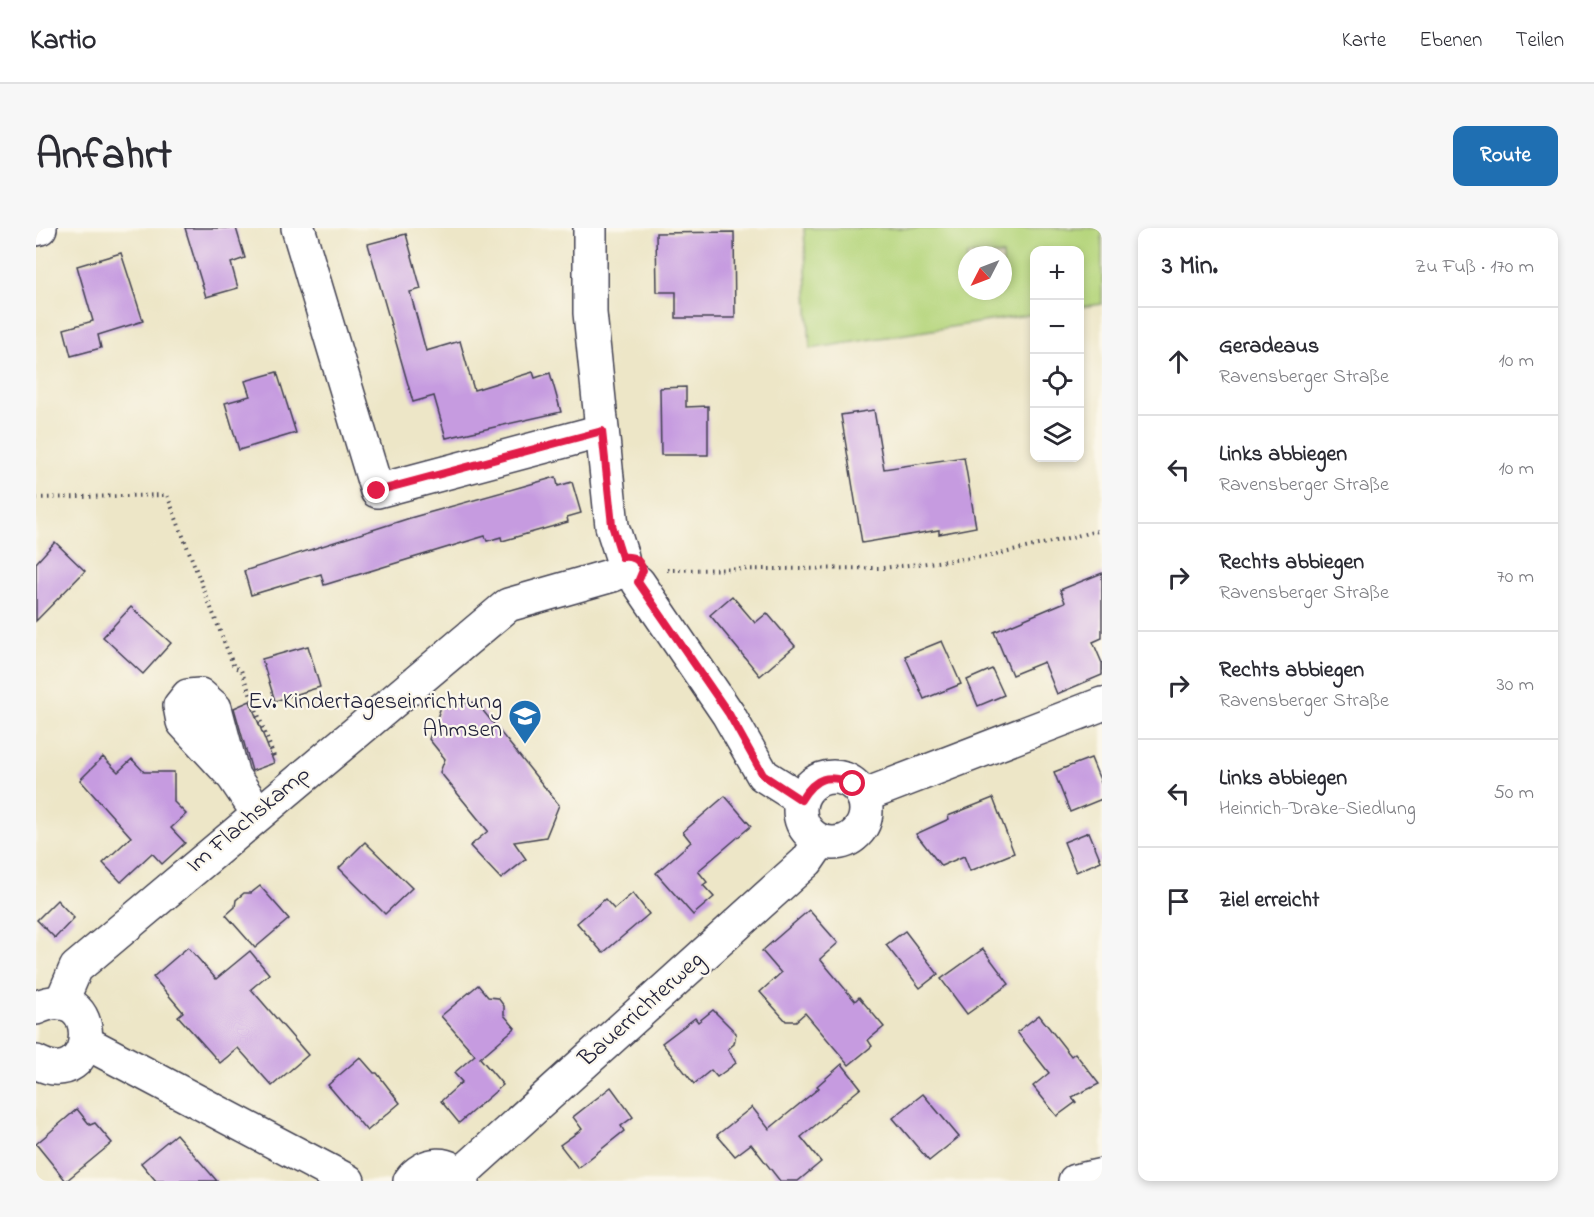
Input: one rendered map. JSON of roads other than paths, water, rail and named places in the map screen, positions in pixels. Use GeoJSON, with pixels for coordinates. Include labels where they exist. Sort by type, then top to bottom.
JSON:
{"type":"FeatureCollection","features":[{"type":"Feature","properties":{"kind":"street"},"geometry":{"type":"LineString","coordinates":[[298,228],[377,491],[602,431]]}},
{"type":"Feature","properties":{"kind":"street"},"geometry":{"type":"LineString","coordinates":[[590,228],[590,313],[612,525],[629,571],[729,714],[763,775],[801,800]]}},
{"type":"Feature","properties":{"kind":"street","name":"Im Flachskamp"},"geometry":{"type":"LineString","coordinates":[[87,1043],[87,1030],[82,1017],[73,1008],[48,1005],[75,968],[508,605],[629,571]]}},
{"type":"Feature","properties":{"kind":"street"},"geometry":{"type":"LineString","coordinates":[[863,796],[1102,704]]}},
{"type":"Feature","properties":{"kind":"street"},"geometry":{"type":"LineString","coordinates":[[233,776],[258,813]]}},
{"type":"Feature","properties":{"kind":"street"},"geometry":{"type":"LineString","coordinates":[[838,777],[853,784],[863,796],[866,809],[864,822],[857,833],[846,841],[833,844],[820,842],[806,831],[799,816],[801,800],[809,786],[823,778],[838,777]]}},
{"type":"Feature","properties":{"kind":"street","name":"Bauerrichterweg"},"geometry":{"type":"LineString","coordinates":[[410,1181],[416,1172],[430,1165],[446,1166],[461,1178],[807,861],[820,842]]}},
{"type":"Feature","properties":{"kind":"street"},"geometry":{"type":"LineString","coordinates":[[36,1062],[52,1068],[67,1066],[80,1057],[87,1043],[348,1181]]}},
{"type":"Feature","properties":{"kind":"street"},"geometry":{"type":"LineString","coordinates":[[1075,1181],[1102,1175]]}},
{"type":"Feature","properties":{"kind":"place","name":"Ev. Kindertageseinrichtung Ahmsen"},"geometry":{"type":"Point","coordinates":[525,745]}}]}
